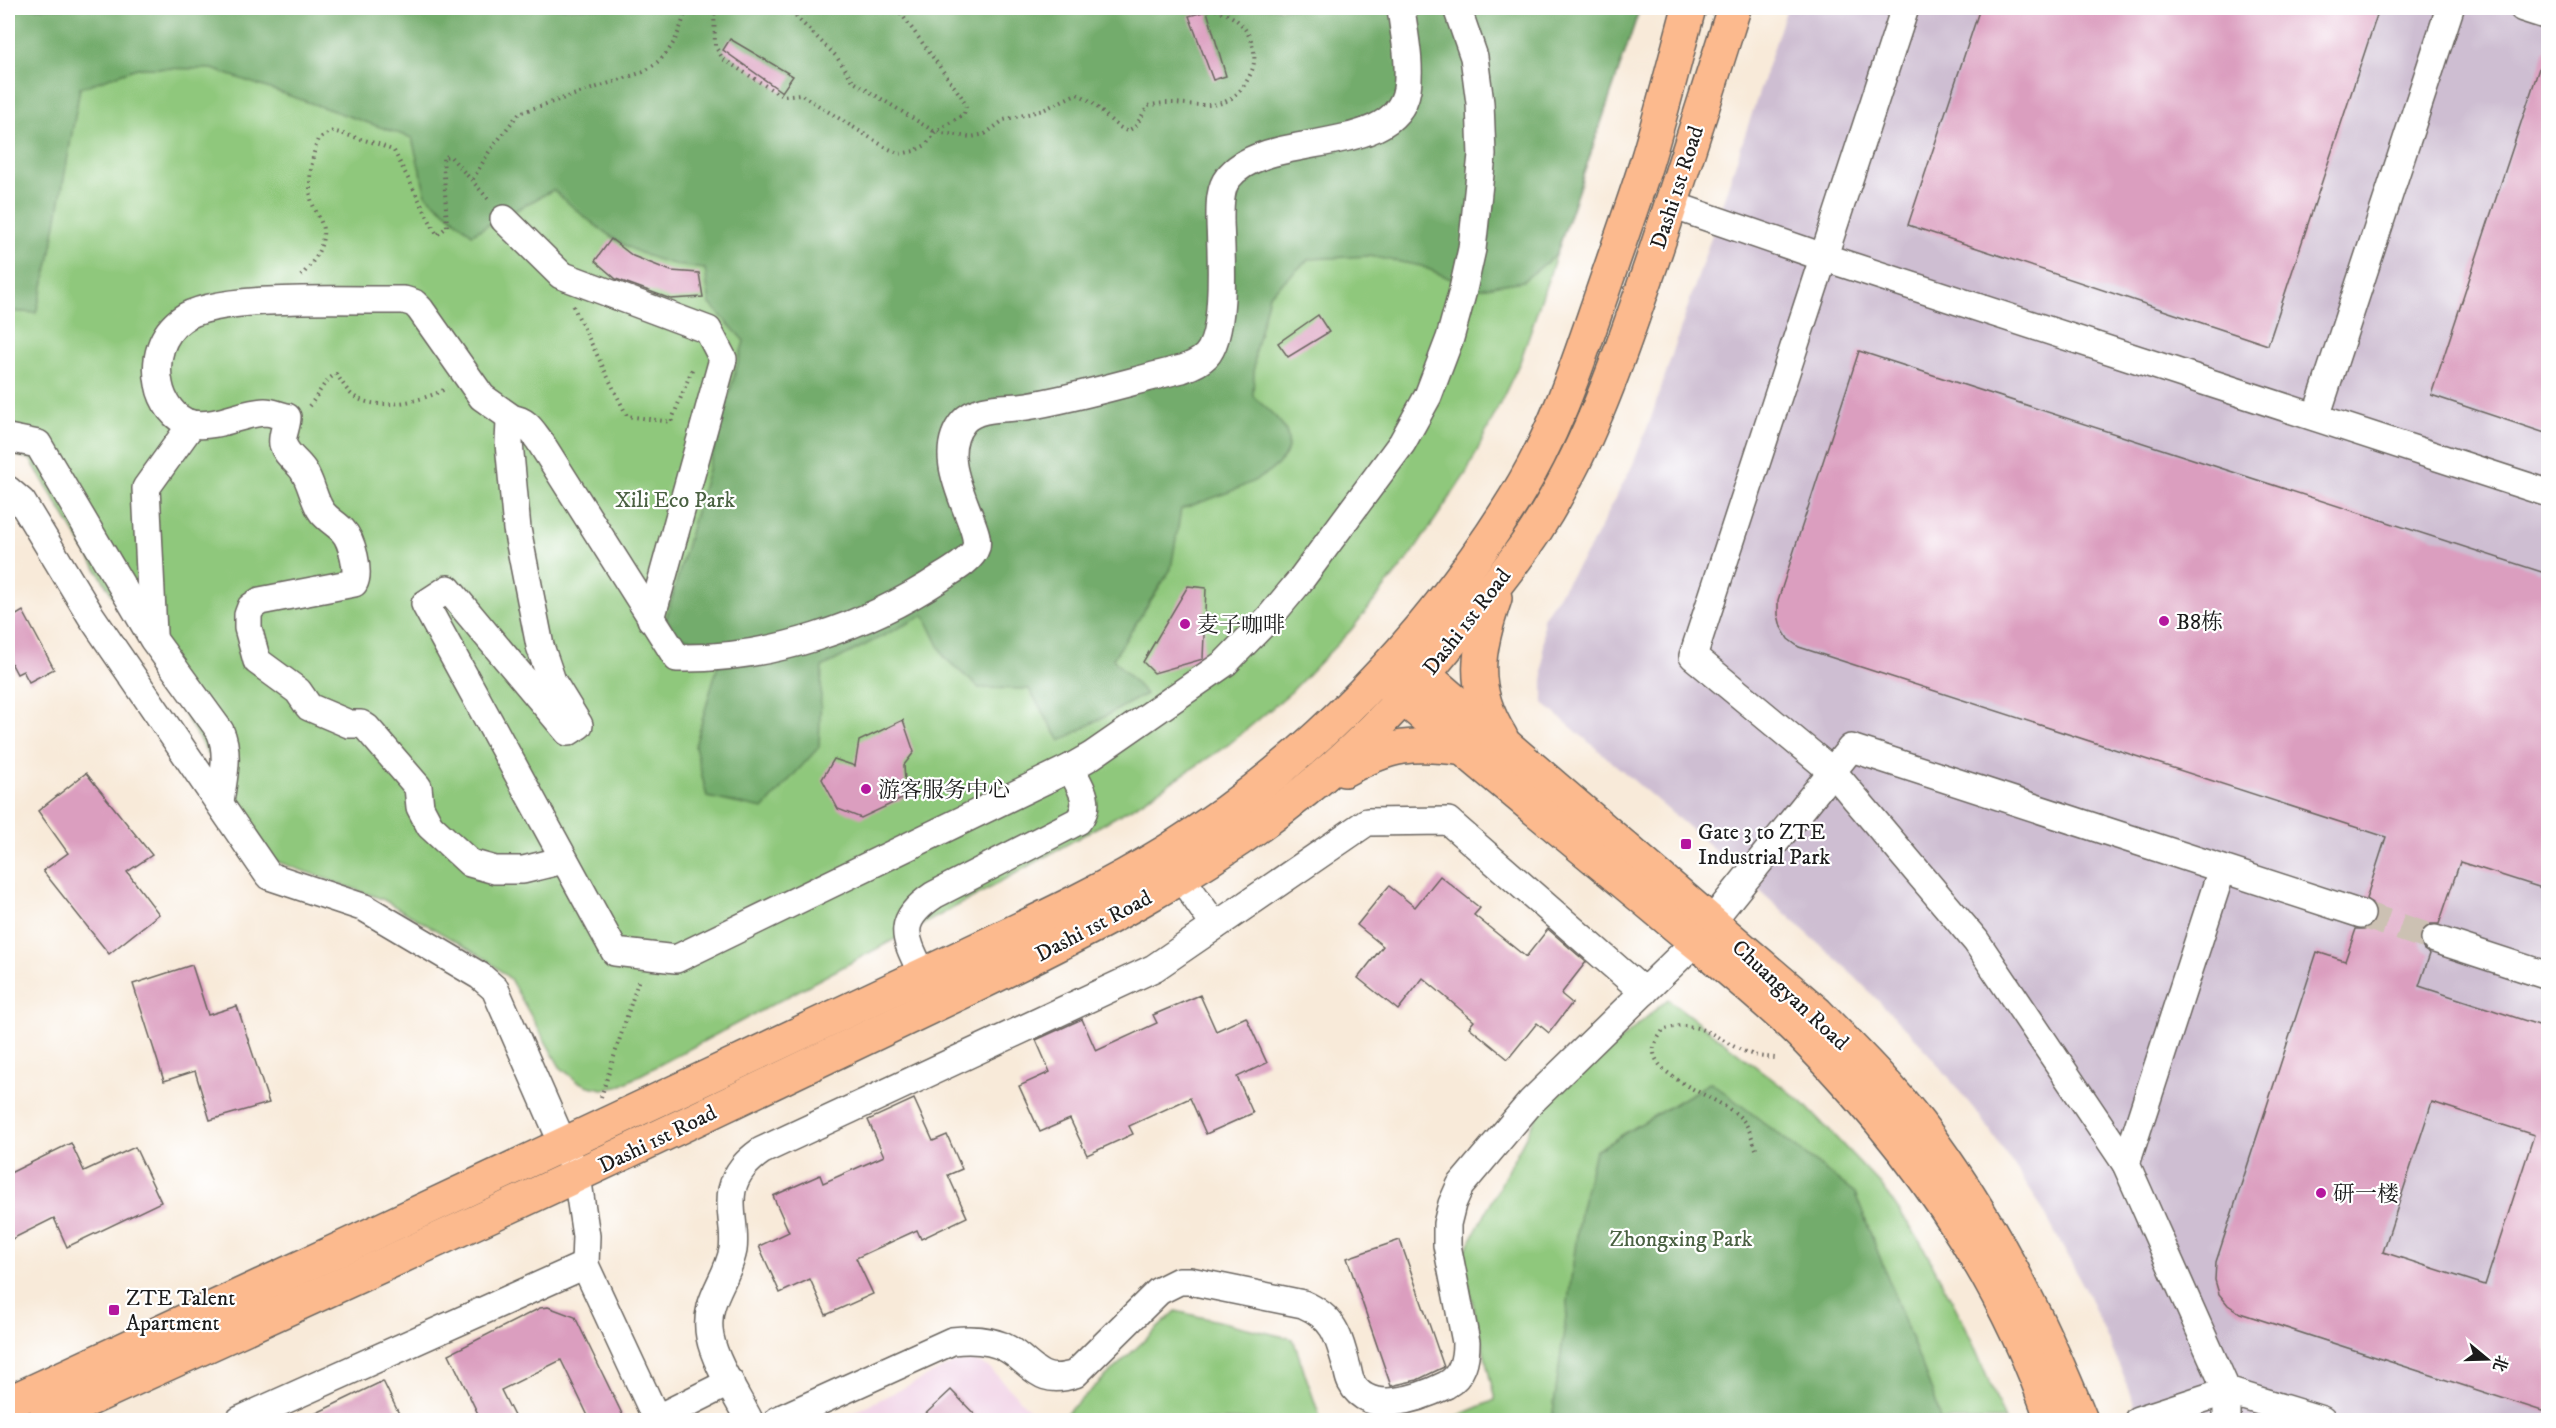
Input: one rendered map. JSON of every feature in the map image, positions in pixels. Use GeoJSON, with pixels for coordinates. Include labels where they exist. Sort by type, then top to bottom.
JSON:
{"type":"FeatureCollection","features":[{"type":"Feature","properties":{"kind":"main road","name":"Dashi 1st Road"},"geometry":{"type":"LineString","coordinates":[[8,1403],[577,1139],[1057,912],[1167,851],[1241,800],[1282,768],[1354,703],[1450,591],[1482,548],[1532,470],[1558,419],[1646,165],[1689,8]]}},
{"type":"Feature","properties":{"kind":"main road","name":"Dashi 1st Road"},"geometry":{"type":"LineString","coordinates":[[44,1420],[577,1176],[1055,947],[1181,878],[1305,792],[1368,734],[1413,686],[1502,576],[1535,532],[1585,441],[1618,360],[1672,205],[1734,8]]}},
{"type":"Feature","properties":{"kind":"main road"},"geometry":{"type":"LineString","coordinates":[[1502,576],[1482,636],[1478,656],[1479,684],[1490,719],[1510,751]]}},
{"type":"Feature","properties":{"kind":"main road","name":"Chuangyan Road"},"geometry":{"type":"LineString","coordinates":[[1388,664],[1413,686],[1510,751],[1704,932],[1857,1095],[1904,1150],[1949,1212],[1988,1276],[2019,1341],[2052,1420]]}},
{"type":"Feature","properties":{"kind":"main road","name":"Chuangyan Road"},"geometry":{"type":"LineString","coordinates":[[1413,686],[1465,749],[1704,932],[1817,1013],[1871,1069],[1918,1123],[1959,1180],[2025,1291],[2081,1420]]}},
{"type":"Feature","properties":{"kind":"main road"},"geometry":{"type":"LineString","coordinates":[[1305,792],[1367,757],[1391,748],[1414,744],[1465,749]]}},
{"type":"Feature","properties":{"kind":"street"},"geometry":{"type":"LineString","coordinates":[[564,860],[524,870],[495,870],[470,863],[430,826],[420,807],[418,787],[367,728],[361,724],[350,724],[309,707],[298,691],[257,661],[248,628],[248,615],[251,607],[260,601],[274,597],[354,584],[357,577],[356,567],[344,531],[323,513],[312,493],[305,473],[287,453],[282,442],[287,417],[266,412],[212,423],[192,424],[173,414],[165,403],[159,385],[159,350],[169,330],[183,318],[200,310],[270,301],[404,300],[414,303],[482,397],[513,419],[529,426],[677,658],[714,658],[779,646],[842,627],[923,590],[966,561],[975,550],[977,538],[954,473],[951,453],[955,436],[963,422],[972,415],[1028,406],[1182,369],[1197,363],[1208,354],[1214,339],[1221,295],[1220,202],[1226,181],[1234,171],[1248,161],[1272,153],[1347,136],[1384,124],[1394,115],[1407,90],[1408,72],[1401,8]]}},
{"type":"Feature","properties":{"kind":"street"},"geometry":{"type":"LineString","coordinates":[[513,419],[508,431],[517,529],[540,646],[552,681],[579,725],[568,732],[448,589],[425,604],[615,952],[676,959],[1070,768],[1225,663],[1249,640],[1299,582],[1369,491],[1402,443],[1428,396],[1450,338],[1472,249],[1482,155],[1480,103],[1474,57],[1457,8]]}},
{"type":"Feature","properties":{"kind":"street"},"geometry":{"type":"LineString","coordinates":[[1905,8],[1693,656],[1833,772],[1976,941],[2126,1164],[2227,1391],[2227,1420]]}},
{"type":"Feature","properties":{"kind":"street"},"geometry":{"type":"LineString","coordinates":[[2316,417],[2450,8]]}},
{"type":"Feature","properties":{"kind":"street"},"geometry":{"type":"LineString","coordinates":[[2523,8],[2548,16]]}},
{"type":"Feature","properties":{"kind":"street"},"geometry":{"type":"LineString","coordinates":[[1672,205],[1823,257],[2548,493]]}},
{"type":"Feature","properties":{"kind":"street"},"geometry":{"type":"LineString","coordinates":[[504,219],[561,275],[708,330],[723,359],[651,619]]}},
{"type":"Feature","properties":{"kind":"street"},"geometry":{"type":"LineString","coordinates":[[153,639],[146,488],[192,424]]}},
{"type":"Feature","properties":{"kind":"street"},"geometry":{"type":"LineString","coordinates":[[8,438],[38,444],[153,639],[220,731],[225,742],[226,754],[220,802]]}},
{"type":"Feature","properties":{"kind":"street"},"geometry":{"type":"LineString","coordinates":[[8,490],[22,502],[91,616],[269,876],[366,908],[480,976],[495,989],[577,1139],[577,1176],[586,1236],[585,1265],[657,1420],[730,1382]]}},
{"type":"Feature","properties":{"kind":"street"},"geometry":{"type":"LineString","coordinates":[[778,1420],[952,1341],[974,1340],[996,1343],[1009,1349],[1037,1373],[1049,1378],[1062,1378],[1075,1374],[1159,1291],[1179,1281],[1190,1281],[1303,1304],[1319,1311],[1331,1322],[1351,1382],[1362,1396],[1378,1402],[1396,1401],[1436,1390],[1450,1383],[1461,1372],[1466,1357],[1466,1342],[1446,1245],[1447,1224],[1460,1186],[1531,1102],[1704,932],[1851,748],[2361,914]]}},
{"type":"Feature","properties":{"kind":"street"},"geometry":{"type":"LineString","coordinates":[[923,975],[907,941],[905,931],[909,917],[919,905],[934,894],[1078,821],[1084,813],[1086,803],[1084,794],[1070,768]]}},
{"type":"Feature","properties":{"kind":"street"},"geometry":{"type":"LineString","coordinates":[[749,1420],[710,1340],[710,1311],[713,1298],[733,1249],[732,1190],[738,1174],[748,1161],[761,1151],[1154,968],[1367,822],[1448,821],[1644,992]]}},
{"type":"Feature","properties":{"kind":"street"},"geometry":{"type":"LineString","coordinates":[[2126,1164],[2222,869]]}},
{"type":"Feature","properties":{"kind":"street"},"geometry":{"type":"LineString","coordinates":[[1181,878],[1215,926]]}},
{"type":"Feature","properties":{"kind":"street"},"geometry":{"type":"LineString","coordinates":[[2434,939],[2548,976]]}},
{"type":"Feature","properties":{"kind":"street"},"geometry":{"type":"LineString","coordinates":[[240,1420],[585,1265]]}},
{"type":"Feature","properties":{"kind":"street"},"geometry":{"type":"LineString","coordinates":[[2138,1420],[2227,1391],[2322,1420]]}},
{"type":"Feature","properties":{"kind":"path"},"geometry":{"type":"LineString","coordinates":[[270,301],[302,275],[321,245],[323,230],[311,198],[312,156],[318,139],[333,130],[378,144],[394,152],[437,236],[447,227],[442,157],[450,156],[473,179],[489,152],[519,113],[643,72],[659,63],[672,48],[687,8]]}},
{"type":"Feature","properties":{"kind":"path"},"geometry":{"type":"LineString","coordinates":[[714,8],[717,52],[723,59],[782,96],[800,94],[900,154],[926,145],[935,132],[964,114],[966,106],[897,8]]}},
{"type":"Feature","properties":{"kind":"path"},"geometry":{"type":"LineString","coordinates":[[788,8],[836,56],[854,82],[935,132],[971,137],[985,134],[1004,120],[1043,110],[1076,94],[1092,102],[1115,126],[1126,131],[1135,127],[1148,106],[1174,102],[1200,107],[1226,102],[1244,87],[1255,65],[1253,44],[1244,25],[1226,13],[1205,8]]}},
{"type":"Feature","properties":{"kind":"path"},"geometry":{"type":"LineString","coordinates":[[561,275],[566,292],[627,416],[671,422],[708,330]]}},
{"type":"Feature","properties":{"kind":"path"},"geometry":{"type":"LineString","coordinates":[[287,417],[310,405],[321,392],[326,379],[336,374],[351,395],[365,401],[382,404],[408,402],[434,396],[466,377]]}},
{"type":"Feature","properties":{"kind":"path"},"geometry":{"type":"LineString","coordinates":[[577,1139],[646,957]]}},
{"type":"Feature","properties":{"kind":"path"},"geometry":{"type":"LineString","coordinates":[[1756,1149],[1745,1122],[1729,1108],[1679,1081],[1664,1069],[1657,1062],[1654,1047],[1663,1030],[1679,1024],[1699,1028],[1752,1055],[1775,1058]]}},
{"type":"Feature","properties":{"kind":"shaded area"},"geometry":{"type":"Polygon","coordinates":[[[1787,8],[2548,8],[2548,1420],[2139,1420],[2129,1388],[2088,1294],[2040,1205],[1983,1120],[1918,1041],[1847,969],[1701,838],[1543,703],[1543,618],[1591,546],[1633,464],[1651,418],[1787,8]]]}},
{"type":"Feature","properties":{"kind":"shaded area"},"geometry":{"type":"Polygon","coordinates":[[[972,1360],[990,1368],[1039,1420],[838,1420],[952,1364],[972,1360]]]}},
{"type":"Feature","properties":{"kind":"green space","name":"Xili Eco Park"},"geometry":{"type":"Polygon","coordinates":[[[8,8],[1640,8],[1520,362],[1467,472],[1414,551],[1351,630],[1291,692],[1228,745],[1135,806],[970,899],[618,1087],[603,1089],[577,1081],[560,1067],[510,979],[486,959],[382,899],[272,860],[30,459],[8,454],[8,8]]]}},
{"type":"Feature","properties":{"kind":"green space"},"geometry":{"type":"Polygon","coordinates":[[[8,8],[1640,8],[1556,255],[1523,281],[1474,289],[1421,266],[1369,256],[1309,259],[1269,295],[1255,351],[1253,396],[1283,426],[1288,443],[1284,457],[1272,470],[1254,481],[1181,509],[1171,569],[1113,659],[1146,694],[1060,741],[1029,689],[979,688],[945,658],[924,615],[822,667],[819,747],[763,809],[707,797],[695,746],[718,664],[747,640],[713,643],[677,636],[666,619],[744,341],[710,304],[705,269],[681,266],[640,253],[588,220],[553,190],[472,234],[426,195],[412,138],[212,69],[137,68],[80,88],[49,263],[36,313],[8,311],[8,8]]]}},
{"type":"Feature","properties":{"kind":"green space","name":"Zhongxing Park"},"geometry":{"type":"Polygon","coordinates":[[[1668,999],[1802,1102],[1881,1185],[1920,1241],[1966,1327],[2005,1420],[1448,1420],[1495,1400],[1462,1257],[1541,1108],[1668,999]]]}},
{"type":"Feature","properties":{"kind":"green space","name":"Zhongxing Park"},"geometry":{"type":"Polygon","coordinates":[[[1711,1082],[1855,1193],[1936,1402],[1940,1420],[1552,1420],[1580,1212],[1595,1151],[1711,1082]]]}},
{"type":"Feature","properties":{"kind":"green space"},"geometry":{"type":"Polygon","coordinates":[[[1176,1311],[1293,1339],[1321,1420],[1059,1420],[1176,1311]]]}},
{"type":"Feature","properties":{"kind":"building"},"geometry":{"type":"Polygon","coordinates":[[[1980,8],[2364,8],[2378,12],[2268,345],[1908,225],[1980,8]]]}},
{"type":"Feature","properties":{"kind":"building"},"geometry":{"type":"Polygon","coordinates":[[[1207,11],[1226,76],[1213,80],[1189,16],[1207,11]]]}},
{"type":"Feature","properties":{"kind":"building"},"geometry":{"type":"Polygon","coordinates":[[[730,39],[793,76],[782,92],[723,50],[730,39]]]}},
{"type":"Feature","properties":{"kind":"building"},"geometry":{"type":"Polygon","coordinates":[[[2545,50],[2548,50],[2548,434],[2431,395],[2545,50]]]}},
{"type":"Feature","properties":{"kind":"building"},"geometry":{"type":"Polygon","coordinates":[[[611,239],[633,256],[671,271],[699,273],[703,297],[671,299],[616,279],[595,261],[611,239]]]}},
{"type":"Feature","properties":{"kind":"building"},"geometry":{"type":"Polygon","coordinates":[[[1318,315],[1329,332],[1288,357],[1278,343],[1318,315]]]}},
{"type":"Feature","properties":{"kind":"building","name":"B8栋"},"geometry":{"type":"Polygon","coordinates":[[[1859,351],[2548,574],[2548,890],[2460,862],[2439,924],[2431,924],[2420,934],[2420,943],[2430,954],[2419,986],[2548,1028],[2548,1413],[2240,1313],[2228,1305],[2219,1294],[2215,1280],[2216,1262],[2317,952],[2345,961],[2356,929],[2365,929],[2376,919],[2376,910],[2366,899],[2386,837],[1799,647],[1788,639],[1781,627],[1778,600],[1859,351]],[[2432,1102],[2383,1252],[2485,1285],[2534,1135],[2432,1102]]]}},
{"type":"Feature","properties":{"kind":"building","name":"麦子咖啡"},"geometry":{"type":"Polygon","coordinates":[[[1188,586],[1206,588],[1203,659],[1154,673],[1143,662],[1188,586]]]}},
{"type":"Feature","properties":{"kind":"building"},"geometry":{"type":"Polygon","coordinates":[[[23,611],[54,669],[29,682],[23,671],[17,674],[8,657],[8,620],[23,611]]]}},
{"type":"Feature","properties":{"kind":"building"},"geometry":{"type":"Polygon","coordinates":[[[903,720],[914,752],[904,765],[906,797],[861,818],[838,809],[822,779],[834,759],[855,766],[859,741],[903,720]]]}},
{"type":"Feature","properties":{"kind":"building"},"geometry":{"type":"Polygon","coordinates":[[[86,773],[152,855],[127,872],[159,914],[109,954],[43,871],[68,853],[38,811],[86,773]]]}},
{"type":"Feature","properties":{"kind":"building"},"geometry":{"type":"Polygon","coordinates":[[[1440,876],[1480,908],[1474,915],[1526,957],[1548,929],[1586,962],[1561,994],[1572,1003],[1549,1033],[1537,1023],[1508,1059],[1469,1027],[1474,1021],[1423,978],[1398,1010],[1358,978],[1383,946],[1357,925],[1389,886],[1415,907],[1440,876]]]}},
{"type":"Feature","properties":{"kind":"building"},"geometry":{"type":"Polygon","coordinates":[[[192,965],[208,1015],[237,1006],[269,1103],[210,1120],[195,1071],[164,1081],[133,984],[192,965]]]}},
{"type":"Feature","properties":{"kind":"building"},"geometry":{"type":"Polygon","coordinates":[[[1200,995],[1216,1031],[1246,1017],[1267,1063],[1237,1077],[1253,1113],[1206,1134],[1190,1098],[1129,1126],[1133,1134],[1087,1155],[1070,1119],[1040,1132],[1019,1086],[1050,1072],[1036,1040],[1082,1019],[1096,1051],[1157,1023],[1153,1015],[1200,995]]]}},
{"type":"Feature","properties":{"kind":"building"},"geometry":{"type":"Polygon","coordinates":[[[914,1099],[933,1141],[947,1135],[962,1169],[948,1175],[967,1217],[921,1239],[917,1230],[856,1258],[873,1294],[826,1315],[810,1279],[780,1293],[759,1246],[789,1232],[773,1196],[820,1175],[823,1183],[884,1156],[868,1120],[914,1099]]]}},
{"type":"Feature","properties":{"kind":"building"},"geometry":{"type":"Polygon","coordinates":[[[71,1143],[84,1171],[135,1147],[161,1202],[67,1247],[54,1218],[8,1241],[8,1174],[71,1143]]]}},
{"type":"Feature","properties":{"kind":"building"},"geometry":{"type":"Polygon","coordinates":[[[1400,1240],[1444,1367],[1417,1380],[1391,1386],[1347,1258],[1400,1240]]]}},
{"type":"Feature","properties":{"kind":"building"},"geometry":{"type":"Polygon","coordinates":[[[548,1307],[575,1317],[625,1420],[590,1420],[561,1360],[501,1390],[516,1420],[481,1420],[449,1354],[540,1308],[548,1307]]]}},
{"type":"Feature","properties":{"kind":"building"},"geometry":{"type":"Polygon","coordinates":[[[383,1381],[402,1420],[302,1420],[383,1381]]]}},
{"type":"Feature","properties":{"kind":"building"},"geometry":{"type":"Polygon","coordinates":[[[951,1390],[980,1420],[919,1420],[951,1390]]]}},
{"type":"Feature","properties":{"kind":"tunnel"},"geometry":{"type":"LineString","coordinates":[[2361,914],[2435,939]]}},
{"type":"Feature","properties":{"kind":"place","name":"B8栋"},"geometry":{"type":"Point","coordinates":[2164,621]}},
{"type":"Feature","properties":{"kind":"place","name":"麦子咖啡"},"geometry":{"type":"Point","coordinates":[1185,624]}},
{"type":"Feature","properties":{"kind":"place","name":"游客服务中心"},"geometry":{"type":"Point","coordinates":[866,789]}},
{"type":"Feature","properties":{"kind":"place","name":"Gate 3 to ZTE Industrial Park"},"geometry":{"type":"Point","coordinates":[1686,844]}},
{"type":"Feature","properties":{"kind":"place","name":"研一楼"},"geometry":{"type":"Point","coordinates":[2321,1193]}},
{"type":"Feature","properties":{"kind":"place","name":"ZTE Talent Apartment"},"geometry":{"type":"Point","coordinates":[114,1310]}}]}
